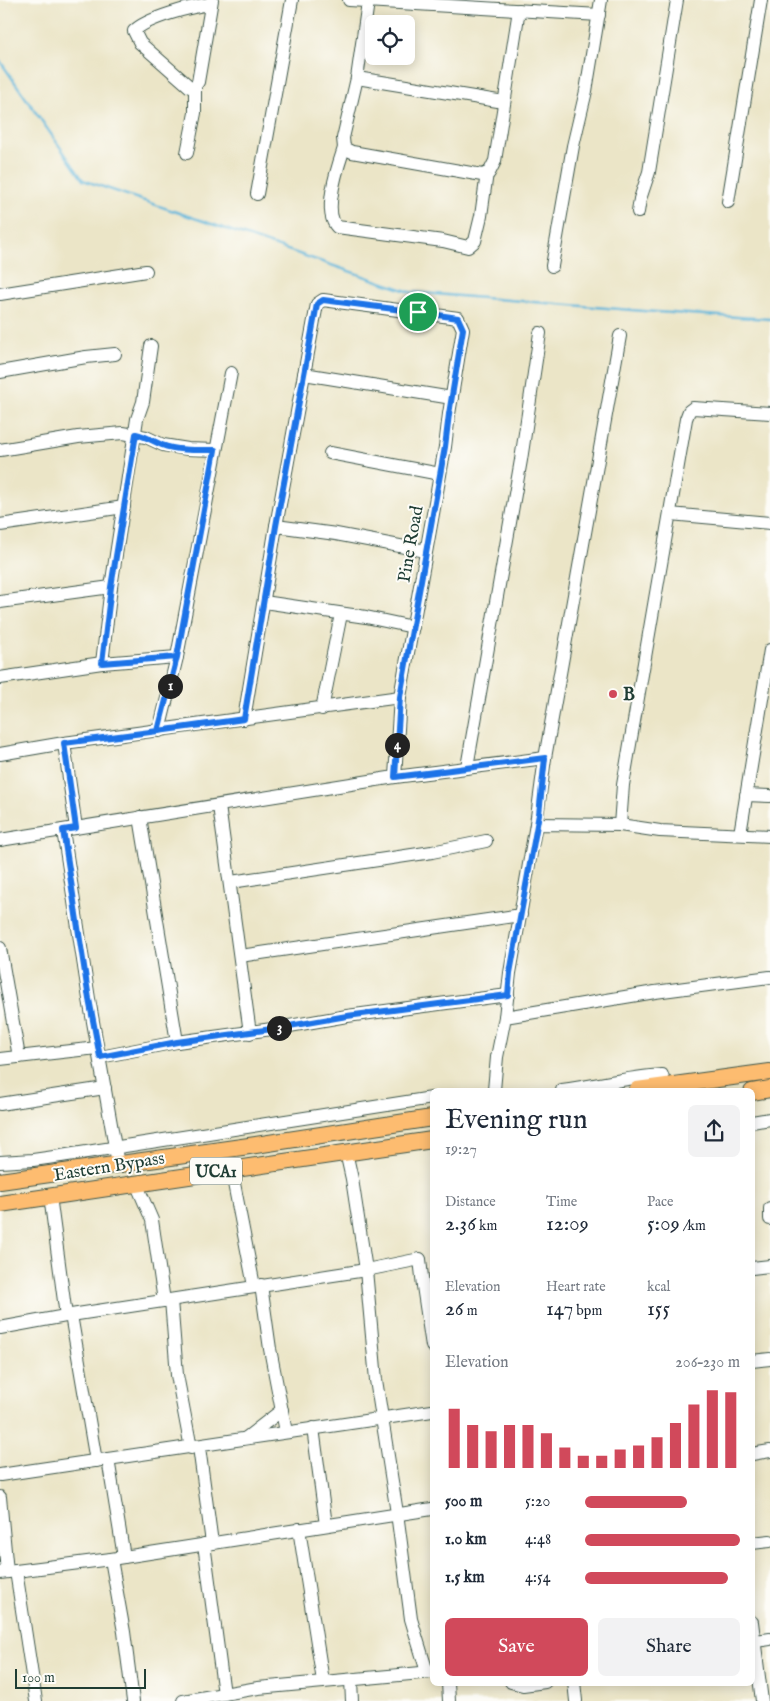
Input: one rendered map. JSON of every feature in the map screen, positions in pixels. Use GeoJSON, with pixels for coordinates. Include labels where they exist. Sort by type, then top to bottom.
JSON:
{"type":"FeatureCollection","features":[{"type":"Feature","properties":{"kind":"main road"},"geometry":{"type":"LineString","coordinates":[[652,1088],[770,1072]]}},
{"type":"Feature","properties":{"kind":"main road"},"geometry":{"type":"LineString","coordinates":[[755,1092],[770,1089]]}},
{"type":"Feature","properties":{"kind":"main road","name":"Eastern Bypass"},"geometry":{"type":"LineString","coordinates":[[0,1181],[430,1118]]}},
{"type":"Feature","properties":{"kind":"main road","name":"Eastern Bypass"},"geometry":{"type":"LineString","coordinates":[[0,1204],[136,1182],[231,1168],[274,1164],[430,1140]]}},
{"type":"Feature","properties":{"kind":"street"},"geometry":{"type":"LineString","coordinates":[[256,194],[292,0]]}},
{"type":"Feature","properties":{"kind":"street"},"geometry":{"type":"LineString","coordinates":[[349,0],[599,15]]}},
{"type":"Feature","properties":{"kind":"street"},"geometry":{"type":"LineString","coordinates":[[552,266],[586,91],[601,0]]}},
{"type":"Feature","properties":{"kind":"street"},"geometry":{"type":"LineString","coordinates":[[638,212],[640,199],[649,172],[677,0]]}},
{"type":"Feature","properties":{"kind":"street"},"geometry":{"type":"LineString","coordinates":[[728,202],[761,0]]}},
{"type":"Feature","properties":{"kind":"street"},"geometry":{"type":"LineString","coordinates":[[187,153],[195,113],[195,86],[198,82],[212,2],[184,9],[143,25],[134,31],[140,42],[185,84],[190,87],[195,86]]}},
{"type":"Feature","properties":{"kind":"street"},"geometry":{"type":"LineString","coordinates":[[368,2],[357,78],[342,138],[344,148],[332,190],[332,219],[337,227],[442,241],[468,247],[475,241],[481,216],[487,173],[495,162],[519,10]]}},
{"type":"Feature","properties":{"kind":"street"},"geometry":{"type":"LineString","coordinates":[[357,78],[504,102]]}},
{"type":"Feature","properties":{"kind":"street"},"geometry":{"type":"LineString","coordinates":[[344,148],[352,152],[477,174],[487,173]]}},
{"type":"Feature","properties":{"kind":"street"},"geometry":{"type":"LineString","coordinates":[[0,294],[146,271]]}},
{"type":"Feature","properties":{"kind":"street","name":"Pine Road"},"geometry":{"type":"LineString","coordinates":[[304,374],[317,304],[323,300],[458,318],[463,329],[440,474],[400,697],[395,777]]}},
{"type":"Feature","properties":{"kind":"street"},"geometry":{"type":"LineString","coordinates":[[467,767],[521,460],[540,333]]}},
{"type":"Feature","properties":{"kind":"street"},"geometry":{"type":"LineString","coordinates":[[494,1088],[497,1057],[506,1017],[510,973],[536,824],[545,758],[620,336]]}},
{"type":"Feature","properties":{"kind":"street"},"geometry":{"type":"LineString","coordinates":[[102,663],[111,587],[150,362],[151,346]]}},
{"type":"Feature","properties":{"kind":"street"},"geometry":{"type":"LineString","coordinates":[[0,372],[86,357],[115,354]]}},
{"type":"Feature","properties":{"kind":"street"},"geometry":{"type":"LineString","coordinates":[[158,731],[177,657],[231,373]]}},
{"type":"Feature","properties":{"kind":"street"},"geometry":{"type":"LineString","coordinates":[[244,719],[276,526],[304,374],[452,398]]}},
{"type":"Feature","properties":{"kind":"street"},"geometry":{"type":"LineString","coordinates":[[620,825],[623,786],[686,419],[693,408],[770,413]]}},
{"type":"Feature","properties":{"kind":"street"},"geometry":{"type":"LineString","coordinates":[[0,450],[97,435],[123,433],[136,434],[153,439],[163,445],[188,449],[215,450]]}},
{"type":"Feature","properties":{"kind":"street"},"geometry":{"type":"LineString","coordinates":[[330,453],[440,474]]}},
{"type":"Feature","properties":{"kind":"street"},"geometry":{"type":"LineString","coordinates":[[0,526],[124,507]]}},
{"type":"Feature","properties":{"kind":"street"},"geometry":{"type":"LineString","coordinates":[[670,514],[770,523]]}},
{"type":"Feature","properties":{"kind":"street"},"geometry":{"type":"LineString","coordinates":[[276,526],[336,534],[426,551]]}},
{"type":"Feature","properties":{"kind":"street"},"geometry":{"type":"LineString","coordinates":[[0,602],[111,587]]}},
{"type":"Feature","properties":{"kind":"street"},"geometry":{"type":"LineString","coordinates":[[264,602],[366,617],[413,627]]}},
{"type":"Feature","properties":{"kind":"street"},"geometry":{"type":"LineString","coordinates":[[322,709],[341,614]]}},
{"type":"Feature","properties":{"kind":"street"},"geometry":{"type":"LineString","coordinates":[[740,834],[770,650]]}},
{"type":"Feature","properties":{"kind":"street"},"geometry":{"type":"LineString","coordinates":[[0,678],[102,663],[177,657]]}},
{"type":"Feature","properties":{"kind":"street"},"geometry":{"type":"LineString","coordinates":[[0,754],[64,743],[400,697]]}},
{"type":"Feature","properties":{"kind":"street"},"geometry":{"type":"LineString","coordinates":[[64,743],[76,828]]}},
{"type":"Feature","properties":{"kind":"street"},"geometry":{"type":"LineString","coordinates":[[0,840],[395,777],[545,758]]}},
{"type":"Feature","properties":{"kind":"street"},"geometry":{"type":"LineString","coordinates":[[746,795],[770,796]]}},
{"type":"Feature","properties":{"kind":"street"},"geometry":{"type":"LineString","coordinates":[[219,806],[231,882],[250,1033]]}},
{"type":"Feature","properties":{"kind":"street"},"geometry":{"type":"LineString","coordinates":[[140,817],[177,1042]]}},
{"type":"Feature","properties":{"kind":"street"},"geometry":{"type":"LineString","coordinates":[[536,824],[620,825],[660,831],[770,836]]}},
{"type":"Feature","properties":{"kind":"street"},"geometry":{"type":"LineString","coordinates":[[63,830],[98,1052],[118,1164]]}},
{"type":"Feature","properties":{"kind":"street"},"geometry":{"type":"LineString","coordinates":[[231,882],[432,852],[486,841]]}},
{"type":"Feature","properties":{"kind":"street"},"geometry":{"type":"LineString","coordinates":[[240,956],[520,915]]}},
{"type":"Feature","properties":{"kind":"street"},"geometry":{"type":"LineString","coordinates":[[0,948],[19,1057]]}},
{"type":"Feature","properties":{"kind":"street"},"geometry":{"type":"LineString","coordinates":[[506,1017],[655,992],[770,977]]}},
{"type":"Feature","properties":{"kind":"street"},"geometry":{"type":"LineString","coordinates":[[0,1059],[98,1052],[250,1033],[347,1016],[508,995]]}},
{"type":"Feature","properties":{"kind":"street"},"geometry":{"type":"LineString","coordinates":[[575,1088],[662,1075],[666,1086]]}},
{"type":"Feature","properties":{"kind":"street"},"geometry":{"type":"LineString","coordinates":[[0,1104],[105,1088]]}},
{"type":"Feature","properties":{"kind":"street"},"geometry":{"type":"LineString","coordinates":[[0,1162],[33,1160],[430,1098]]}},
{"type":"Feature","properties":{"kind":"street"},"geometry":{"type":"LineString","coordinates":[[363,1109],[364,1128]]}},
{"type":"Feature","properties":{"kind":"street"},"geometry":{"type":"LineString","coordinates":[[755,1122],[770,1119]]}},
{"type":"Feature","properties":{"kind":"street"},"geometry":{"type":"LineString","coordinates":[[183,1701],[258,1688],[430,1672],[411,1619],[397,1513],[376,1380],[366,1270],[346,1152]]}},
{"type":"Feature","properties":{"kind":"street"},"geometry":{"type":"LineString","coordinates":[[231,1168],[258,1286],[286,1432]]}},
{"type":"Feature","properties":{"kind":"street"},"geometry":{"type":"LineString","coordinates":[[136,1182],[152,1220],[167,1301],[177,1375],[195,1447],[208,1543],[224,1694]]}},
{"type":"Feature","properties":{"kind":"street"},"geometry":{"type":"LineString","coordinates":[[50,1196],[68,1315],[124,1557]]}},
{"type":"Feature","properties":{"kind":"street"},"geometry":{"type":"LineString","coordinates":[[770,1208],[770,1219]]}},
{"type":"Feature","properties":{"kind":"street"},"geometry":{"type":"LineString","coordinates":[[0,1328],[68,1315],[366,1270],[426,1258],[422,1286],[430,1319]]}},
{"type":"Feature","properties":{"kind":"street"},"geometry":{"type":"LineString","coordinates":[[755,1268],[770,1266]]}},
{"type":"Feature","properties":{"kind":"street"},"geometry":{"type":"LineString","coordinates":[[755,1361],[770,1359]]}},
{"type":"Feature","properties":{"kind":"street"},"geometry":{"type":"LineString","coordinates":[[244,1439],[282,1410]]}},
{"type":"Feature","properties":{"kind":"street"},"geometry":{"type":"LineString","coordinates":[[0,1475],[430,1411]]}},
{"type":"Feature","properties":{"kind":"street"},"geometry":{"type":"LineString","coordinates":[[313,1428],[326,1525]]}},
{"type":"Feature","properties":{"kind":"street"},"geometry":{"type":"LineString","coordinates":[[755,1454],[770,1451]]}},
{"type":"Feature","properties":{"kind":"street"},"geometry":{"type":"LineString","coordinates":[[0,1497],[8,1572],[36,1701]]}},
{"type":"Feature","properties":{"kind":"street"},"geometry":{"type":"LineString","coordinates":[[8,1572],[111,1559],[430,1509]]}},
{"type":"Feature","properties":{"kind":"street"},"geometry":{"type":"LineString","coordinates":[[299,1529],[323,1681]]}},
{"type":"Feature","properties":{"kind":"street"},"geometry":{"type":"LineString","coordinates":[[755,1543],[770,1541]]}},
{"type":"Feature","properties":{"kind":"street"},"geometry":{"type":"LineString","coordinates":[[111,1559],[124,1632],[133,1701]]}},
{"type":"Feature","properties":{"kind":"street"},"geometry":{"type":"LineString","coordinates":[[755,1637],[762,1701]]}},
{"type":"Feature","properties":{"kind":"street"},"geometry":{"type":"LineString","coordinates":[[756,1642],[770,1639]]}},
{"type":"Feature","properties":{"kind":"street"},"geometry":{"type":"LineString","coordinates":[[351,1680],[352,1701]]}},
{"type":"Feature","properties":{"kind":"street"},"geometry":{"type":"LineString","coordinates":[[448,1686],[449,1701]]}},
{"type":"Feature","properties":{"kind":"street"},"geometry":{"type":"LineString","coordinates":[[574,1686],[576,1701]]}},
{"type":"Feature","properties":{"kind":"street"},"geometry":{"type":"LineString","coordinates":[[258,1688],[262,1700]]}},
{"type":"Feature","properties":{"kind":"waterway"},"geometry":{"type":"LineString","coordinates":[[0,61],[83,180],[410,292],[656,312],[770,319]]}},
{"type":"Feature","properties":{"kind":"place","name":"B"},"geometry":{"type":"Point","coordinates":[613,694]}},
{"type":"Feature","properties":{"kind":"route"},"geometry":{"type":"LineString","coordinates":[[418,312],[323,300],[317,304],[276,526],[244,719],[158,731],[177,657],[102,663],[111,587],[136,434],[153,439],[163,445],[188,449],[215,450],[177,657],[168,694],[158,731],[64,743],[76,828],[63,830],[89,999],[100,1057],[177,1042],[272,1029],[347,1016],[508,995],[510,973],[539,814],[545,758],[395,777],[400,697],[445,447],[463,329],[458,318],[418,312]]}}]}
